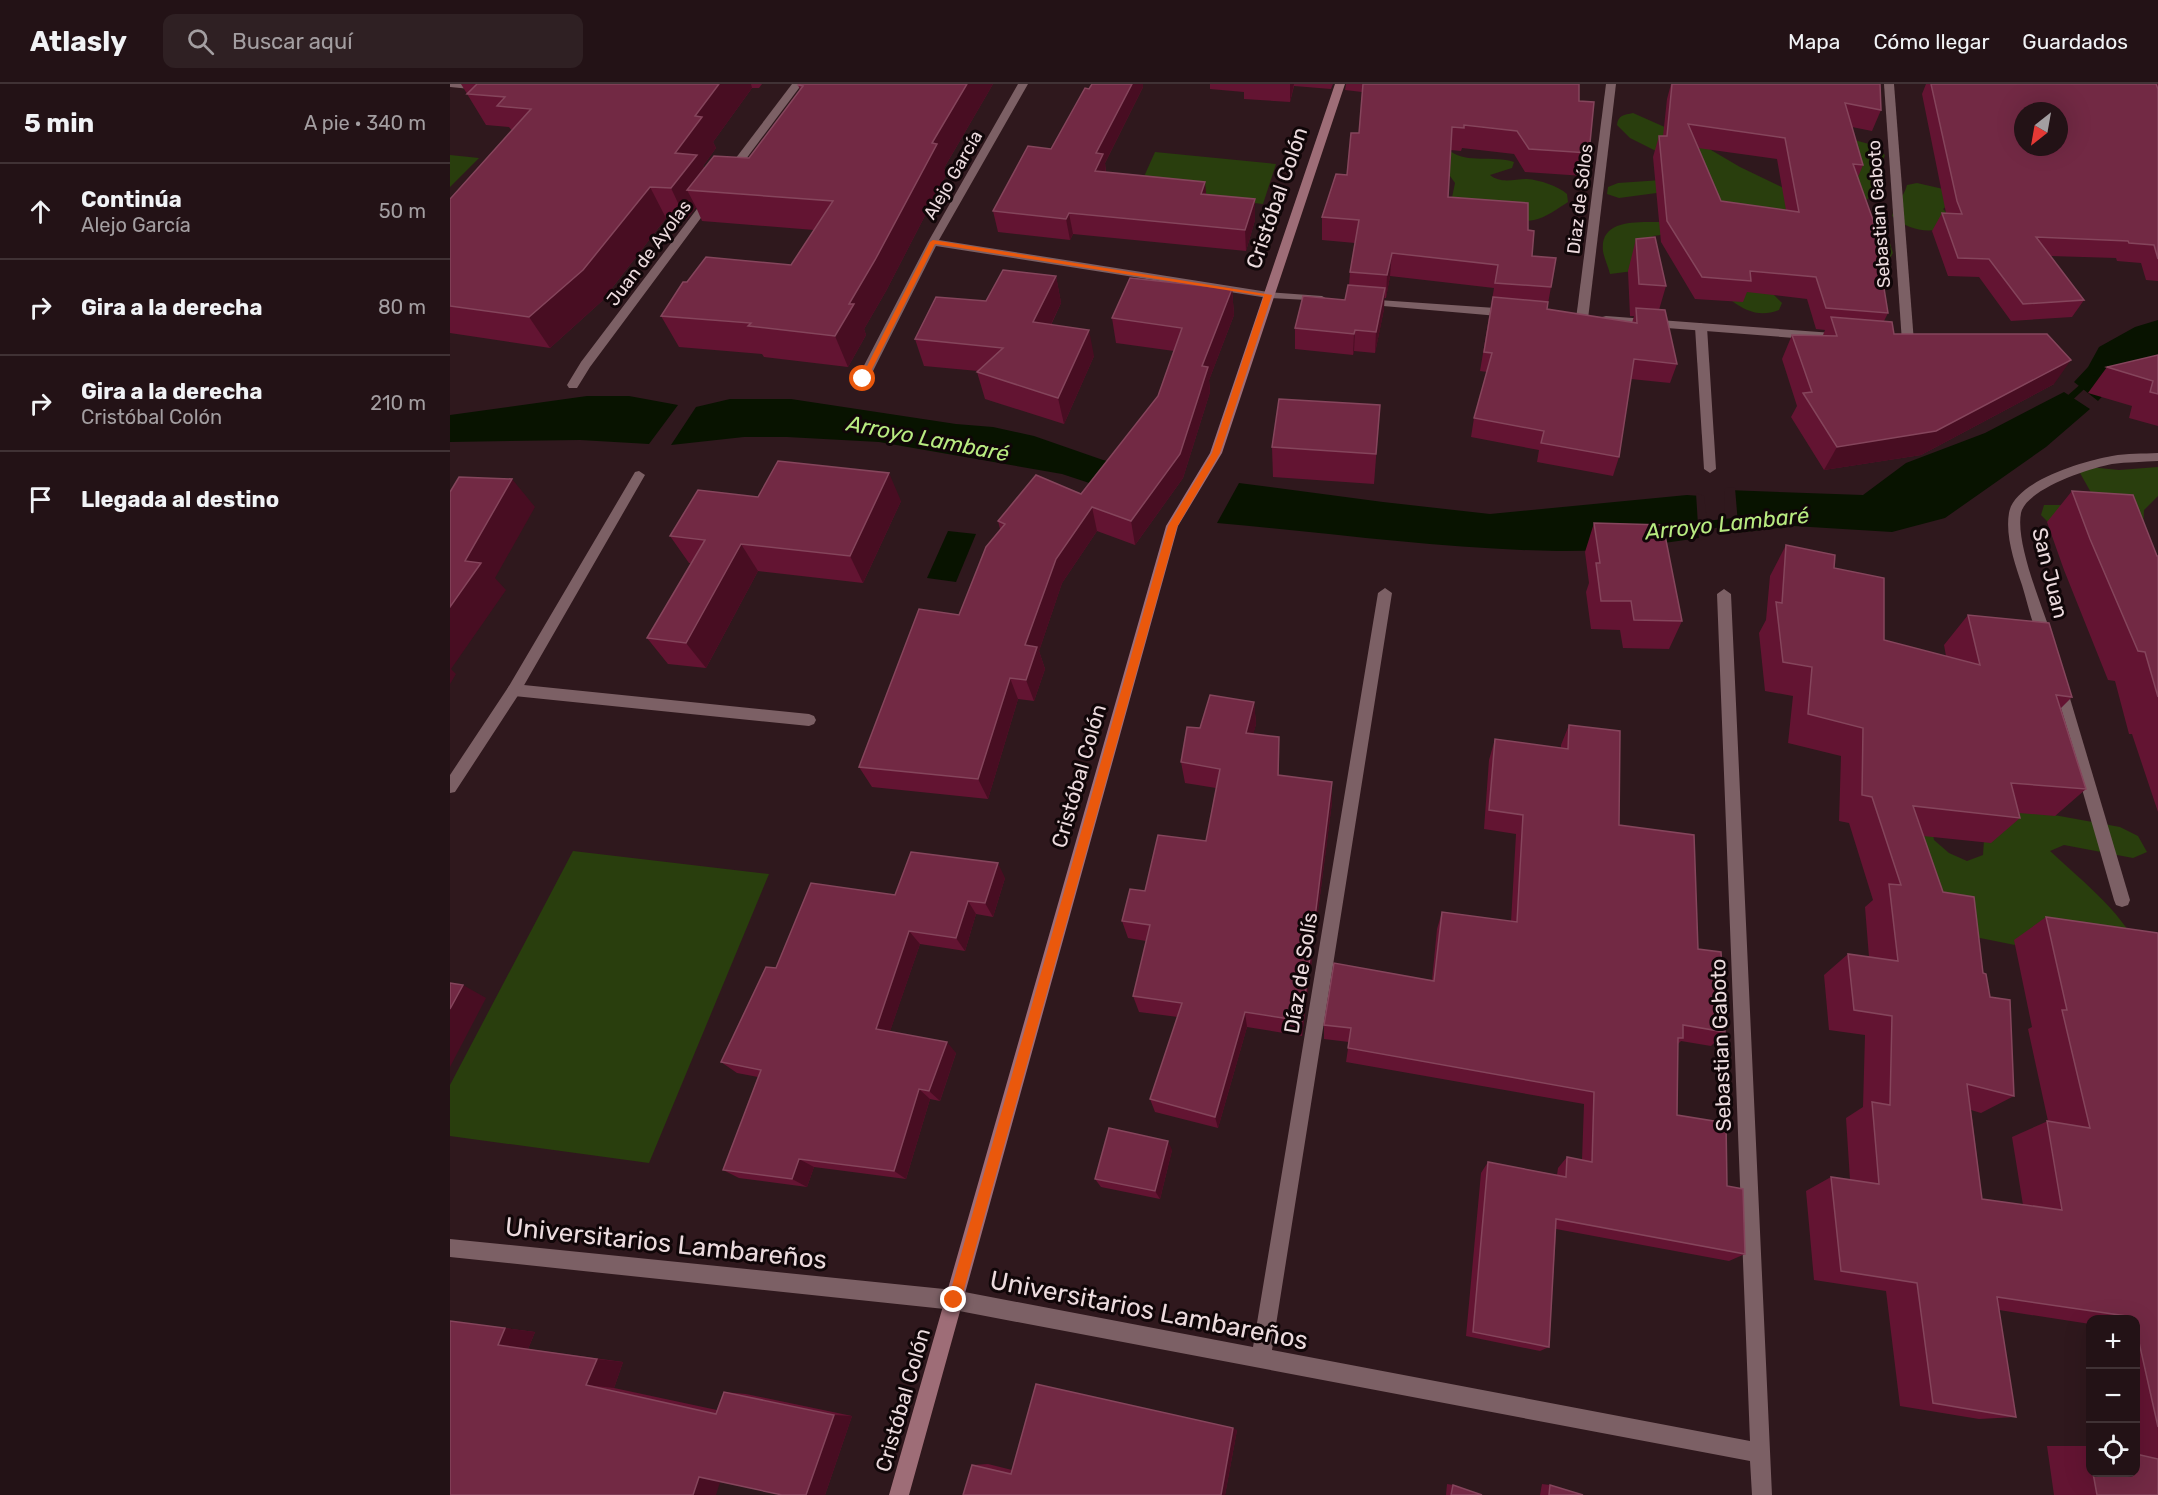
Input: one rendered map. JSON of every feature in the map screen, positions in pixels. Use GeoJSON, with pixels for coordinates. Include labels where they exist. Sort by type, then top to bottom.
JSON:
{"type":"FeatureCollection","features":[{"type":"Feature","properties":{"kind":"street"},"geometry":{"type":"LineString","coordinates":[[450,84],[495,89]]}},
{"type":"Feature","properties":{"kind":"street"},"geometry":{"type":"LineString","coordinates":[[726,178],[797,84]]}},
{"type":"Feature","properties":{"kind":"street","name":"Alejo García"},"geometry":{"type":"LineString","coordinates":[[863,379],[933,242],[1023,84]]}},
{"type":"Feature","properties":{"kind":"street","name":"Cristóbal Colón"},"geometry":{"type":"LineString","coordinates":[[899,1495],[1173,526],[1216,453],[1340,84]]}},
{"type":"Feature","properties":{"kind":"street","name":"Diaz de Sólos"},"geometry":{"type":"LineString","coordinates":[[1611,84],[1576,318],[1701,327]]}},
{"type":"Feature","properties":{"kind":"street","name":"Sebastian Gaboto"},"geometry":{"type":"LineString","coordinates":[[1889,84],[1908,342]]}},
{"type":"Feature","properties":{"kind":"street","name":"Juan de Ayolas"},"geometry":{"type":"LineString","coordinates":[[573,385],[585,365],[719,187]]}},
{"type":"Feature","properties":{"kind":"street"},"geometry":{"type":"LineString","coordinates":[[933,242],[1268,295],[1524,314]]}},
{"type":"Feature","properties":{"kind":"street"},"geometry":{"type":"LineString","coordinates":[[1710,470],[1701,327],[1850,338]]}},
{"type":"Feature","properties":{"kind":"street","name":"San Juan"},"geometry":{"type":"LineString","coordinates":[[2050,654],[2017,542],[2015,511],[2026,494],[2072,471],[2112,460],[2158,457]]}},
{"type":"Feature","properties":{"kind":"street"},"geometry":{"type":"LineString","coordinates":[[450,787],[514,690],[639,475]]}},
{"type":"Feature","properties":{"kind":"street","name":"Díaz de Solís"},"geometry":{"type":"LineString","coordinates":[[1261,1359],[1385,593]]}},
{"type":"Feature","properties":{"kind":"street","name":"Sebastian Gaboto"},"geometry":{"type":"LineString","coordinates":[[1724,594],[1762,1495]]}},
{"type":"Feature","properties":{"kind":"street"},"geometry":{"type":"LineString","coordinates":[[2056,676],[2122,900]]}},
{"type":"Feature","properties":{"kind":"street"},"geometry":{"type":"LineString","coordinates":[[514,690],[809,720]]}},
{"type":"Feature","properties":{"kind":"street","name":"Universitarios Lambareños"},"geometry":{"type":"LineString","coordinates":[[450,1248],[954,1300],[1761,1453]]}},
{"type":"Feature","properties":{"kind":"green space"},"geometry":{"type":"Polygon","coordinates":[[[1633,113],[1694,140],[1740,167],[1790,191],[1803,216],[1653,236],[1643,242],[1641,270],[1610,274],[1603,251],[1604,239],[1609,231],[1626,223],[1670,222],[1664,192],[1619,198],[1607,194],[1608,187],[1618,183],[1662,180],[1660,153],[1630,138],[1617,125],[1620,117],[1633,113]]]}},
{"type":"Feature","properties":{"kind":"green space"},"geometry":{"type":"Polygon","coordinates":[[[1836,135],[1869,144],[1885,155],[1883,160],[1871,169],[1881,183],[1879,187],[1867,200],[1860,203],[1836,135]]]}},
{"type":"Feature","properties":{"kind":"green space"},"geometry":{"type":"Polygon","coordinates":[[[1450,151],[1465,157],[1514,162],[1512,168],[1490,175],[1503,180],[1527,179],[1548,184],[1567,194],[1568,202],[1543,217],[1524,221],[1492,219],[1449,212],[1455,183],[1450,176],[1438,173],[1450,151]]]}},
{"type":"Feature","properties":{"kind":"green space"},"geometry":{"type":"Polygon","coordinates":[[[1155,152],[1276,164],[1263,204],[1138,190],[1155,152]]]}},
{"type":"Feature","properties":{"kind":"green space"},"geometry":{"type":"Polygon","coordinates":[[[450,155],[479,158],[450,187],[450,155]]]}},
{"type":"Feature","properties":{"kind":"green space"},"geometry":{"type":"Polygon","coordinates":[[[1917,183],[1952,191],[1948,205],[1943,209],[1950,216],[1936,230],[1912,228],[1892,216],[1907,185],[1917,183]]]}},
{"type":"Feature","properties":{"kind":"green space"},"geometry":{"type":"Polygon","coordinates":[[[1867,219],[1882,228],[1893,253],[1881,274],[1767,288],[1782,303],[1779,310],[1772,312],[1754,312],[1732,301],[1731,294],[1867,219]]]}},
{"type":"Feature","properties":{"kind":"green space"},"geometry":{"type":"Polygon","coordinates":[[[2089,467],[2119,470],[2158,467],[2158,496],[2144,510],[2143,529],[2158,558],[2052,526],[2041,515],[2044,505],[2090,505],[2093,496],[2080,473],[2089,467]]]}},
{"type":"Feature","properties":{"kind":"green space"},"geometry":{"type":"Polygon","coordinates":[[[1833,704],[1929,810],[1934,840],[1949,853],[1967,861],[1983,855],[1985,825],[2005,806],[2120,827],[2138,836],[2147,852],[2133,858],[2064,845],[2050,851],[2116,914],[2136,943],[2143,959],[2020,946],[1950,932],[1833,704]]]}},
{"type":"Feature","properties":{"kind":"green space"},"geometry":{"type":"Polygon","coordinates":[[[573,851],[769,874],[649,1163],[450,1136],[450,1085],[573,851]]]}},
{"type":"Feature","properties":{"kind":"water"},"geometry":{"type":"Polygon","coordinates":[[[2158,320],[2158,361],[2109,389],[2098,401],[2074,382],[2088,367],[2099,347],[2135,327],[2158,320]]]}},
{"type":"Feature","properties":{"kind":"water"},"geometry":{"type":"Polygon","coordinates":[[[2064,392],[2090,409],[2046,447],[1945,518],[1892,532],[1794,526],[1728,534],[1727,490],[1863,495],[1906,463],[1985,433],[2064,392]]]}},
{"type":"Feature","properties":{"kind":"water"},"geometry":{"type":"Polygon","coordinates":[[[587,396],[629,396],[678,405],[649,444],[580,440],[450,442],[450,415],[587,396]]]}},
{"type":"Feature","properties":{"kind":"water"},"geometry":{"type":"Polygon","coordinates":[[[730,399],[791,399],[956,424],[993,427],[1034,436],[1103,460],[1170,474],[1150,503],[1062,474],[879,442],[744,437],[671,445],[696,407],[730,399]]]}},
{"type":"Feature","properties":{"kind":"water"},"geometry":{"type":"Polygon","coordinates":[[[1239,483],[1490,514],[1687,495],[1701,496],[1706,537],[1613,549],[1514,550],[1217,523],[1239,483]]]}},
{"type":"Feature","properties":{"kind":"water"},"geometry":{"type":"Polygon","coordinates":[[[948,531],[976,534],[956,582],[927,578],[948,531]]]}},
{"type":"Feature","properties":{"kind":"pier"},"geometry":{"type":"Polygon","coordinates":[[[1727,487],[1735,488],[1739,536],[1725,535],[1724,490],[1727,487]]]}},
{"type":"Feature","properties":{"kind":"pier"},"geometry":{"type":"Polygon","coordinates":[[[1696,493],[1704,496],[1709,537],[1699,541],[1696,493]]]}},
{"type":"Feature","properties":{"kind":"building"},"geometry":{"type":"Polygon","coordinates":[[[477,84],[719,84],[695,116],[702,117],[675,153],[697,155],[671,188],[650,187],[583,270],[529,317],[450,306],[450,199],[531,109],[497,106],[505,97],[467,94],[477,84]]]}},
{"type":"Feature","properties":{"kind":"building"},"geometry":{"type":"Polygon","coordinates":[[[799,84],[967,84],[932,143],[937,144],[849,304],[854,304],[835,336],[748,326],[751,323],[661,316],[683,282],[687,282],[706,257],[791,265],[833,201],[687,190],[714,156],[749,158],[803,86],[799,84]]]}},
{"type":"Feature","properties":{"kind":"building"},"geometry":{"type":"Polygon","coordinates":[[[1092,84],[1132,84],[1096,153],[1103,154],[1095,171],[1205,182],[1201,194],[1255,199],[1245,230],[1069,213],[1066,219],[993,211],[1028,146],[1051,149],[1085,88],[1089,89],[1092,84]]]}},
{"type":"Feature","properties":{"kind":"building"},"geometry":{"type":"Polygon","coordinates":[[[1363,84],[1579,84],[1579,101],[1594,102],[1589,153],[1529,149],[1517,131],[1464,125],[1464,128],[1452,127],[1448,197],[1528,203],[1528,230],[1534,231],[1532,256],[1556,258],[1551,287],[1495,283],[1498,265],[1392,253],[1387,275],[1350,272],[1359,220],[1322,217],[1336,174],[1347,175],[1351,133],[1359,133],[1363,84]]]}},
{"type":"Feature","properties":{"kind":"building"},"geometry":{"type":"Polygon","coordinates":[[[1672,84],[1880,84],[1881,110],[1845,103],[1863,165],[1853,164],[1873,220],[1888,313],[1826,308],[1816,277],[1750,271],[1751,281],[1702,277],[1667,221],[1659,136],[1667,136],[1672,84]],[[1688,124],[1721,201],[1799,212],[1785,138],[1688,124]]]}},
{"type":"Feature","properties":{"kind":"building"},"geometry":{"type":"Polygon","coordinates":[[[1931,84],[2156,84],[2158,89],[2158,259],[2154,245],[2129,243],[2128,241],[2036,237],[2084,300],[2023,304],[1989,259],[1958,258],[1942,213],[1962,214],[1957,201],[1931,84]]]}},
{"type":"Feature","properties":{"kind":"building"},"geometry":{"type":"Polygon","coordinates":[[[1655,237],[1666,286],[1639,284],[1636,239],[1655,237]]]}},
{"type":"Feature","properties":{"kind":"building"},"geometry":{"type":"Polygon","coordinates":[[[1003,270],[1056,276],[1033,322],[1089,330],[1058,398],[977,372],[1003,348],[915,339],[936,297],[986,301],[1003,270]]]}},
{"type":"Feature","properties":{"kind":"building"},"geometry":{"type":"Polygon","coordinates":[[[1130,278],[1232,289],[1202,366],[1208,367],[1180,454],[1131,521],[1092,507],[1056,559],[1025,645],[1037,647],[1026,680],[1010,678],[978,779],[859,767],[919,609],[959,615],[986,547],[1005,524],[998,521],[1036,475],[1081,494],[1158,396],[1182,328],[1112,318],[1130,278]]]}},
{"type":"Feature","properties":{"kind":"building"},"geometry":{"type":"Polygon","coordinates":[[[1348,285],[1385,288],[1376,332],[1355,330],[1354,334],[1295,328],[1303,296],[1345,300],[1348,285]]]}},
{"type":"Feature","properties":{"kind":"building"},"geometry":{"type":"Polygon","coordinates":[[[1493,297],[1548,302],[1547,309],[1637,323],[1636,308],[1665,310],[1677,364],[1634,359],[1619,457],[1541,443],[1544,431],[1474,418],[1492,353],[1484,352],[1493,297]]]}},
{"type":"Feature","properties":{"kind":"building"},"geometry":{"type":"Polygon","coordinates":[[[1831,317],[1892,322],[1894,334],[2047,334],[2071,360],[1936,431],[1837,447],[1803,393],[1812,392],[1792,335],[1837,336],[1831,317]]]}},
{"type":"Feature","properties":{"kind":"building"},"geometry":{"type":"Polygon","coordinates":[[[2158,355],[2158,394],[2150,392],[2153,381],[2107,367],[2158,355]]]}},
{"type":"Feature","properties":{"kind":"building"},"geometry":{"type":"Polygon","coordinates":[[[1279,399],[1380,405],[1376,454],[1272,447],[1279,399]]]}},
{"type":"Feature","properties":{"kind":"building"},"geometry":{"type":"Polygon","coordinates":[[[778,461],[889,473],[850,556],[741,544],[686,643],[647,638],[705,540],[670,536],[698,490],[758,497],[778,461]]]}},
{"type":"Feature","properties":{"kind":"building"},"geometry":{"type":"Polygon","coordinates":[[[459,477],[512,479],[465,561],[481,563],[450,607],[450,492],[459,477]]]}},
{"type":"Feature","properties":{"kind":"building"},"geometry":{"type":"Polygon","coordinates":[[[2072,491],[2133,495],[2158,556],[2158,697],[2145,652],[2138,651],[2072,491]]]}},
{"type":"Feature","properties":{"kind":"building"},"geometry":{"type":"Polygon","coordinates":[[[1594,523],[1663,525],[1682,621],[1634,620],[1631,601],[1601,601],[1596,563],[1600,563],[1594,523]]]}},
{"type":"Feature","properties":{"kind":"building"},"geometry":{"type":"Polygon","coordinates":[[[1786,545],[1835,555],[1834,568],[1884,578],[1884,640],[1980,665],[1968,615],[2049,623],[2072,697],[2056,695],[2086,789],[2011,783],[2020,818],[1913,806],[1943,892],[1974,897],[1983,973],[1986,974],[1990,997],[2010,1000],[2014,1096],[1967,1084],[1982,1199],[2062,1210],[2047,1121],[2090,1128],[2062,1010],[2067,1010],[2046,917],[2158,933],[2158,1427],[2140,1347],[2140,1315],[2119,1315],[1997,1297],[2016,1417],[1933,1403],[1917,1283],[1841,1271],[1831,1177],[1879,1184],[1872,1102],[1890,1105],[1892,1016],[1854,1010],[1848,954],[1898,961],[1889,884],[1901,885],[1872,797],[1862,795],[1863,728],[1808,714],[1812,667],[1783,662],[1776,602],[1782,603],[1786,545]]]}},
{"type":"Feature","properties":{"kind":"building"},"geometry":{"type":"Polygon","coordinates":[[[1210,695],[1254,702],[1246,733],[1279,737],[1278,775],[1332,782],[1302,1021],[1245,1012],[1215,1117],[1150,1099],[1182,1003],[1133,996],[1150,925],[1122,921],[1130,889],[1145,891],[1158,835],[1206,841],[1220,769],[1181,762],[1187,727],[1200,728],[1210,695]]]}},
{"type":"Feature","properties":{"kind":"building"},"geometry":{"type":"Polygon","coordinates":[[[1569,725],[1620,731],[1619,825],[1694,835],[1698,949],[1721,952],[1725,1032],[1683,1025],[1683,1038],[1678,1038],[1677,1115],[1726,1123],[1727,1186],[1743,1189],[1745,1254],[1556,1219],[1549,1347],[1473,1332],[1488,1162],[1566,1177],[1567,1157],[1592,1162],[1594,1092],[1348,1048],[1351,1028],[1324,1025],[1334,963],[1434,981],[1442,912],[1517,922],[1523,815],[1489,810],[1495,739],[1568,749],[1569,725]]]}},
{"type":"Feature","properties":{"kind":"building"},"geometry":{"type":"Polygon","coordinates":[[[911,852],[998,863],[985,903],[968,901],[956,938],[909,931],[876,1029],[947,1042],[929,1091],[919,1089],[894,1171],[799,1159],[792,1179],[723,1170],[761,1070],[721,1062],[766,967],[776,968],[811,883],[895,895],[911,852]]]}},
{"type":"Feature","properties":{"kind":"building"},"geometry":{"type":"Polygon","coordinates":[[[450,983],[463,985],[450,1009],[450,983]]]}},
{"type":"Feature","properties":{"kind":"building"},"geometry":{"type":"Polygon","coordinates":[[[1109,1128],[1168,1141],[1155,1191],[1095,1179],[1109,1128]]]}},
{"type":"Feature","properties":{"kind":"building"},"geometry":{"type":"Polygon","coordinates":[[[450,1321],[505,1328],[498,1345],[597,1359],[586,1385],[716,1414],[724,1392],[834,1415],[806,1495],[782,1495],[699,1477],[693,1495],[450,1495],[450,1321]]]}},
{"type":"Feature","properties":{"kind":"building"},"geometry":{"type":"Polygon","coordinates":[[[1036,1384],[1233,1428],[1221,1495],[963,1495],[972,1465],[1011,1474],[1036,1384]]]}},
{"type":"Feature","properties":{"kind":"building"},"geometry":{"type":"Polygon","coordinates":[[[2140,1455],[2158,1459],[2158,1495],[2097,1495],[2094,1477],[2140,1477],[2140,1455]]]}},
{"type":"Feature","properties":{"kind":"building"},"geometry":{"type":"Polygon","coordinates":[[[1453,1485],[1482,1495],[1451,1495],[1453,1485]]]}},
{"type":"Feature","properties":{"kind":"building"},"geometry":{"type":"Polygon","coordinates":[[[1550,1485],[1583,1495],[1549,1495],[1550,1485]]]}},
{"type":"Feature","properties":{"kind":"waterway","name":"Arroyo Lambaré"},"geometry":{"type":"LineString","coordinates":[[2061,406],[2092,377]]}},
{"type":"Feature","properties":{"kind":"waterway","name":"Arroyo Lambaré"},"geometry":{"type":"LineString","coordinates":[[1688,527],[1742,521]]}},
{"type":"Feature","properties":{"kind":"route"},"geometry":{"type":"LineString","coordinates":[[863,379],[933,242],[1268,295],[1216,453],[1173,526],[954,1300]]}}]}
